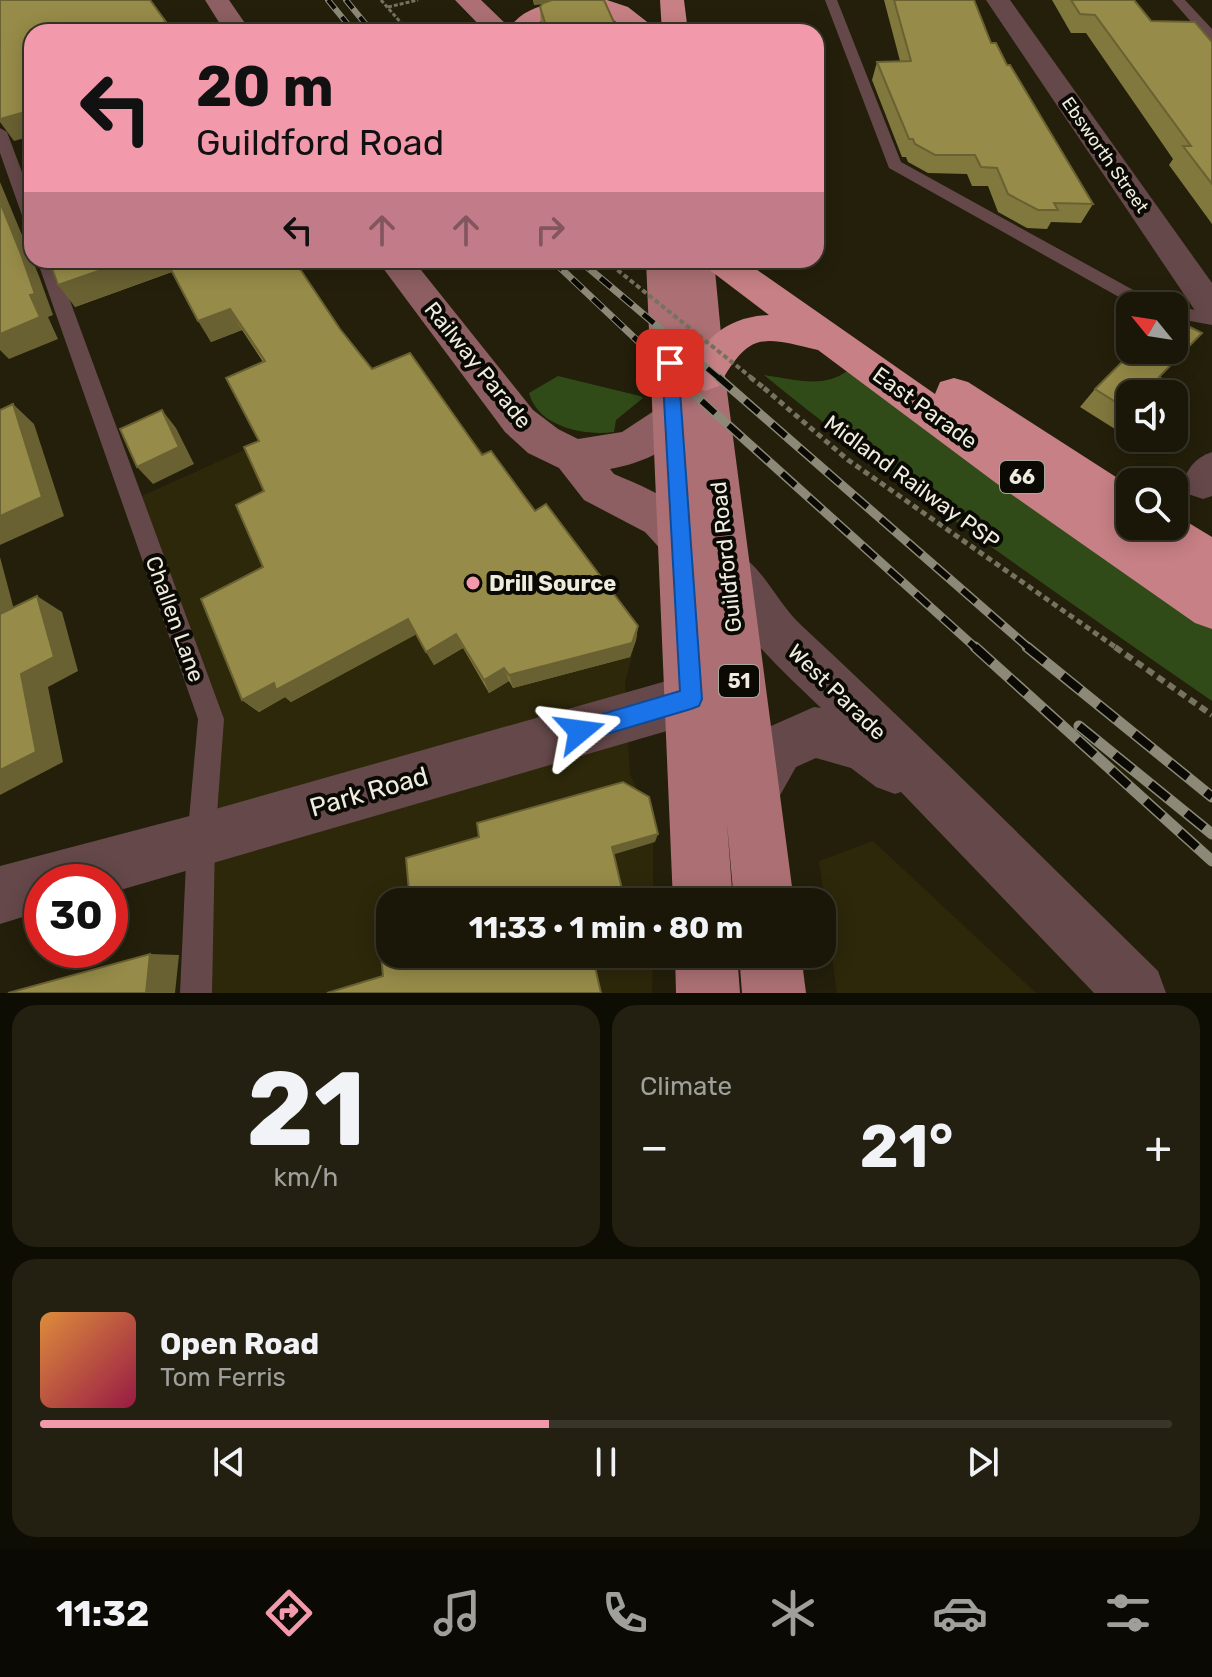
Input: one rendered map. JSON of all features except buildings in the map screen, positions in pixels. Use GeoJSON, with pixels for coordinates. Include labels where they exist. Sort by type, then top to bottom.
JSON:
{"type":"FeatureCollection","features":[{"type":"Feature","properties":{"kind":"highway"},"geometry":{"type":"LineString","coordinates":[[647,0],[648,24]]}},
{"type":"Feature","properties":{"kind":"highway"},"geometry":{"type":"LineString","coordinates":[[672,0],[674,24]]}},
{"type":"Feature","properties":{"kind":"highway"},"geometry":{"type":"LineString","coordinates":[[524,24],[526,18],[536,11],[568,3],[585,3],[616,11],[636,24]]}},
{"type":"Feature","properties":{"kind":"highway","name":"East Parade"},"geometry":{"type":"LineString","coordinates":[[730,268],[1023,479],[1212,607]]}},
{"type":"Feature","properties":{"kind":"highway","name":"East Parade"},"geometry":{"type":"LineString","coordinates":[[773,268],[1116,501]]}},
{"type":"Feature","properties":{"kind":"highway"},"geometry":{"type":"LineString","coordinates":[[705,376],[712,358],[723,344],[746,331],[773,327],[834,343]]}},
{"type":"Feature","properties":{"kind":"highway"},"geometry":{"type":"LineString","coordinates":[[1177,540],[1212,562]]}},
{"type":"Feature","properties":{"kind":"main road"},"geometry":{"type":"LineString","coordinates":[[445,0],[468,24]]}},
{"type":"Feature","properties":{"kind":"main road"},"geometry":{"type":"LineString","coordinates":[[467,0],[492,24]]}},
{"type":"Feature","properties":{"kind":"main road","name":"Guildford Road"},"geometry":{"type":"LineString","coordinates":[[664,268],[702,888]]}},
{"type":"Feature","properties":{"kind":"main road","name":"Guildford Road"},"geometry":{"type":"LineString","coordinates":[[698,268],[705,376],[762,888]]}},
{"type":"Feature","properties":{"kind":"main road"},"geometry":{"type":"LineString","coordinates":[[707,968],[708,993]]}},
{"type":"Feature","properties":{"kind":"main road"},"geometry":{"type":"LineString","coordinates":[[771,968],[774,993]]}},
{"type":"Feature","properties":{"kind":"street"},"geometry":{"type":"LineString","coordinates":[[217,0],[233,24]]}},
{"type":"Feature","properties":{"kind":"street","name":"Ebsworth Street"},"geometry":{"type":"LineString","coordinates":[[998,0],[1212,309]]}},
{"type":"Feature","properties":{"kind":"street","name":"Railway Parade"},"geometry":{"type":"LineString","coordinates":[[400,268],[519,421],[543,441],[574,456],[599,487],[661,518],[682,541]]}},
{"type":"Feature","properties":{"kind":"street"},"geometry":{"type":"LineString","coordinates":[[574,456],[616,451],[639,444],[652,439],[674,418]]}},
{"type":"Feature","properties":{"kind":"street","name":"West Parade"},"geometry":{"type":"LineString","coordinates":[[727,568],[781,638],[849,701],[1136,993]]}},
{"type":"Feature","properties":{"kind":"street","name":"Park Road"},"geometry":{"type":"LineString","coordinates":[[115,864],[691,699]]}},
{"type":"Feature","properties":{"kind":"street","name":"West Parade"},"geometry":{"type":"LineString","coordinates":[[751,794],[778,749],[814,732],[864,746],[956,810]]}},
{"type":"Feature","properties":{"kind":"street","name":"Park Road"},"geometry":{"type":"LineString","coordinates":[[0,895],[24,888]]}},
{"type":"Feature","properties":{"kind":"lane"},"geometry":{"type":"LineString","coordinates":[[831,0],[894,165],[1124,292]]}},
{"type":"Feature","properties":{"kind":"lane"},"geometry":{"type":"LineString","coordinates":[[1178,0],[1212,37]]}},
{"type":"Feature","properties":{"kind":"lane"},"geometry":{"type":"LineString","coordinates":[[0,132],[24,199]]}},
{"type":"Feature","properties":{"kind":"lane","name":"Challen Lane"},"geometry":{"type":"LineString","coordinates":[[49,268],[211,719],[201,841],[196,993]]}},
{"type":"Feature","properties":{"kind":"lane"},"geometry":{"type":"LineString","coordinates":[[1188,315],[1212,319]]}},
{"type":"Feature","properties":{"kind":"path"},"geometry":{"type":"LineString","coordinates":[[381,0],[402,24]]}},
{"type":"Feature","properties":{"kind":"path"},"geometry":{"type":"LineString","coordinates":[[388,7],[418,0]]}},
{"type":"Feature","properties":{"kind":"path","name":"Midland Railway PSP"},"geometry":{"type":"LineString","coordinates":[[615,268],[848,460],[1212,715]]}},
{"type":"Feature","properties":{"kind":"shaded area"},"geometry":{"type":"Polygon","coordinates":[[[419,371],[457,422],[547,523],[636,640],[625,683],[630,775],[646,807],[653,842],[653,888],[376,888],[376,968],[653,968],[652,993],[196,993],[211,719],[133,500],[419,371]]]}},
{"type":"Feature","properties":{"kind":"shaded area"},"geometry":{"type":"Polygon","coordinates":[[[873,841],[1036,993],[837,993],[834,968],[836,968],[836,888],[823,888],[819,861],[873,841]]]}},
{"type":"Feature","properties":{"kind":"green space"},"geometry":{"type":"Polygon","coordinates":[[[847,371],[1212,628],[1212,701],[929,502],[764,375],[818,381],[838,377],[847,371]]]}},
{"type":"Feature","properties":{"kind":"green space"},"geometry":{"type":"Polygon","coordinates":[[[558,376],[643,398],[616,420],[614,432],[589,432],[564,427],[542,414],[529,393],[558,376]]]}},
{"type":"Feature","properties":{"kind":"railway"},"geometry":{"type":"LineString","coordinates":[[328,0],[348,24]]}},
{"type":"Feature","properties":{"kind":"railway"},"geometry":{"type":"LineString","coordinates":[[346,0],[366,24]]}},
{"type":"Feature","properties":{"kind":"railway"},"geometry":{"type":"LineString","coordinates":[[560,268],[678,379]]}},
{"type":"Feature","properties":{"kind":"railway"},"geometry":{"type":"LineString","coordinates":[[588,268],[720,379]]}},
{"type":"Feature","properties":{"kind":"railway"},"geometry":{"type":"LineString","coordinates":[[675,377],[977,649]]}},
{"type":"Feature","properties":{"kind":"railway"},"geometry":{"type":"LineString","coordinates":[[718,377],[1030,649]]}},
{"type":"Feature","properties":{"kind":"railway"},"geometry":{"type":"LineString","coordinates":[[975,647],[1212,861]]}},
{"type":"Feature","properties":{"kind":"railway"},"geometry":{"type":"LineString","coordinates":[[1027,647],[1212,797]]}},
{"type":"Feature","properties":{"kind":"railway"},"geometry":{"type":"LineString","coordinates":[[1079,726],[1212,834]]}},
{"type":"Feature","properties":{"kind":"place","name":"Drill Source"},"geometry":{"type":"Point","coordinates":[473,583]}},
{"type":"Feature","properties":{"kind":"route"},"geometry":{"type":"LineString","coordinates":[[580,731],[691,699],[670,363]]}}]}
